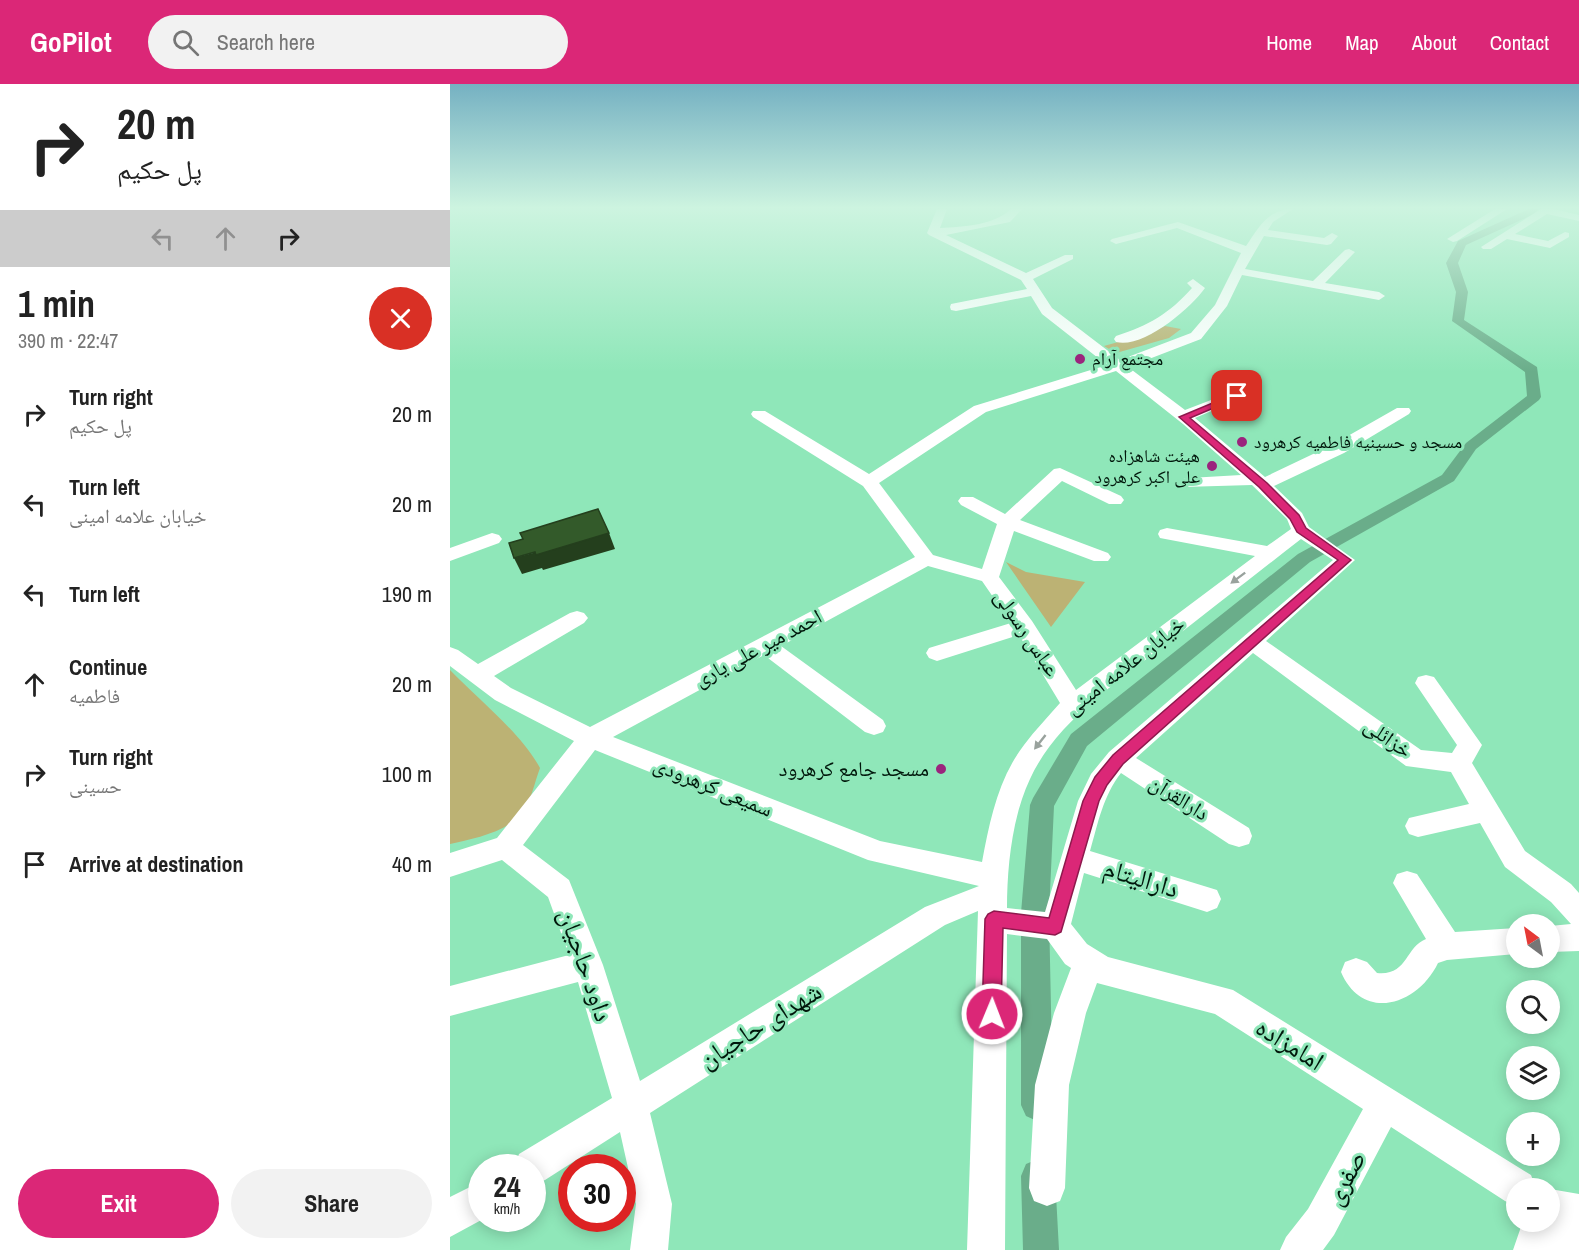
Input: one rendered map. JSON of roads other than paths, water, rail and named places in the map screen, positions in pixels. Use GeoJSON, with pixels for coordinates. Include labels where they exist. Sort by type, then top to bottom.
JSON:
{"type":"FeatureCollection","features":[{"type":"Feature","properties":{"kind":"street"},"geometry":{"type":"LineString","coordinates":[[1001,263],[1026,278],[1047,311],[1183,417],[1260,482],[1295,517],[1301,530],[1346,560],[1118,759],[1101,781],[1091,801],[1055,927]]}},
{"type":"Feature","properties":{"kind":"street"},"geometry":{"type":"LineString","coordinates":[[1026,278],[1056,263]]}},
{"type":"Feature","properties":{"kind":"street"},"geometry":{"type":"LineString","coordinates":[[1121,339],[1191,319],[1221,306],[1242,263]]}},
{"type":"Feature","properties":{"kind":"street"},"geometry":{"type":"LineString","coordinates":[[1315,286],[1338,263]]}},
{"type":"Feature","properties":{"kind":"street"},"geometry":{"type":"LineString","coordinates":[[1238,272],[1379,296]]}},
{"type":"Feature","properties":{"kind":"street"},"geometry":{"type":"LineString","coordinates":[[869,482],[980,409],[1118,366],[1181,344],[1196,336],[1191,319],[1199,288],[1193,282]]}},
{"type":"Feature","properties":{"kind":"street"},"geometry":{"type":"LineString","coordinates":[[956,307],[1033,292]]}},
{"type":"Feature","properties":{"kind":"street"},"geometry":{"type":"LineString","coordinates":[[1183,417],[1237,396]]}},
{"type":"Feature","properties":{"kind":"street"},"geometry":{"type":"LineString","coordinates":[[1188,483],[1260,482],[1338,449],[1403,411]]}},
{"type":"Feature","properties":{"kind":"street"},"geometry":{"type":"LineString","coordinates":[[759,414],[869,482],[926,559]]}},
{"type":"Feature","properties":{"kind":"street"},"geometry":{"type":"LineString","coordinates":[[989,577],[1007,522],[1060,473],[1114,500]]}},
{"type":"Feature","properties":{"kind":"street"},"geometry":{"type":"LineString","coordinates":[[967,501],[1007,522],[1101,557]]}},
{"type":"Feature","properties":{"kind":"street","name":"خیابان علامه امینی"},"geometry":{"type":"LineString","coordinates":[[986,1250],[994,897],[1006,808],[1017,778],[1032,752],[1073,704],[1301,530]]}},
{"type":"Feature","properties":{"kind":"street"},"geometry":{"type":"LineString","coordinates":[[1167,534],[1271,553]]}},
{"type":"Feature","properties":{"kind":"street"},"geometry":{"type":"LineString","coordinates":[[450,555],[492,539]]}},
{"type":"Feature","properties":{"kind":"street","name":"عباس رسولی"},"geometry":{"type":"LineString","coordinates":[[926,559],[989,577],[1024,626],[1073,704]]}},
{"type":"Feature","properties":{"kind":"street","name":"احمد میر علی یاری"},"geometry":{"type":"LineString","coordinates":[[591,738],[926,559]]}},
{"type":"Feature","properties":{"kind":"street"},"geometry":{"type":"LineString","coordinates":[[477,675],[577,618]]}},
{"type":"Feature","properties":{"kind":"street"},"geometry":{"type":"LineString","coordinates":[[937,652],[1024,626]]}},
{"type":"Feature","properties":{"kind":"street","name":"خزائلی"},"geometry":{"type":"LineString","coordinates":[[1252,642],[1415,759],[1459,763]]}},
{"type":"Feature","properties":{"kind":"street"},"geometry":{"type":"LineString","coordinates":[[765,645],[874,726]]}},
{"type":"Feature","properties":{"kind":"street","name":"سمیعی کرهرودی"},"geometry":{"type":"LineString","coordinates":[[450,655],[503,694],[591,738],[994,897],[1055,927]]}},
{"type":"Feature","properties":{"kind":"street"},"geometry":{"type":"LineString","coordinates":[[1426,683],[1470,745],[1459,763],[1515,859],[1570,890],[1579,914]]}},
{"type":"Feature","properties":{"kind":"street"},"geometry":{"type":"LineString","coordinates":[[450,865],[506,847],[591,738]]}},
{"type":"Feature","properties":{"kind":"street","name":"دارالقرآن"},"geometry":{"type":"LineString","coordinates":[[1118,759],[1239,836]]}},
{"type":"Feature","properties":{"kind":"street"},"geometry":{"type":"LineString","coordinates":[[1418,826],[1487,811]]}},
{"type":"Feature","properties":{"kind":"street","name":"داود حاجیان"},"geometry":{"type":"LineString","coordinates":[[506,847],[559,889],[588,965],[632,1105],[654,1204],[649,1250]]}},
{"type":"Feature","properties":{"kind":"street","name":"دارالیتام"},"geometry":{"type":"LineString","coordinates":[[1074,858],[1207,899]]}},
{"type":"Feature","properties":{"kind":"street"},"geometry":{"type":"LineString","coordinates":[[1407,883],[1447,946]]}},
{"type":"Feature","properties":{"kind":"street","name":"شهدای حاجیان"},"geometry":{"type":"LineString","coordinates":[[546,1158],[935,916],[974,899],[994,897]]}},
{"type":"Feature","properties":{"kind":"street","name":"امامزاده"},"geometry":{"type":"LineString","coordinates":[[1055,927],[1076,954],[1088,964],[1101,970],[1222,1001],[1506,1180]]}},
{"type":"Feature","properties":{"kind":"street"},"geometry":{"type":"LineString","coordinates":[[1560,938],[1579,937]]}},
{"type":"Feature","properties":{"kind":"street"},"geometry":{"type":"LineString","coordinates":[[1356,972],[1367,985],[1385,989],[1406,982],[1422,968],[1428,952],[1447,946],[1506,942]]}},
{"type":"Feature","properties":{"kind":"street"},"geometry":{"type":"LineString","coordinates":[[1047,1188],[1052,1085],[1070,1013],[1088,964]]}},
{"type":"Feature","properties":{"kind":"street"},"geometry":{"type":"LineString","coordinates":[[450,1001],[588,965]]}},
{"type":"Feature","properties":{"kind":"street","name":"صفری"},"geometry":{"type":"LineString","coordinates":[[1299,1250],[1321,1222],[1385,1103]]}},
{"type":"Feature","properties":{"kind":"street"},"geometry":{"type":"LineString","coordinates":[[450,1218],[468,1207]]}},
{"type":"Feature","properties":{"kind":"street"},"geometry":{"type":"LineString","coordinates":[[1560,1210],[1579,1212]]}},
{"type":"Feature","properties":{"kind":"street"},"geometry":{"type":"LineString","coordinates":[[1560,1231],[1569,1250]]}},
{"type":"Feature","properties":{"kind":"street"},"geometry":{"type":"LineString","coordinates":[[1532,1250],[1538,1232]]}},
{"type":"Feature","properties":{"kind":"waterway"},"geometry":{"type":"LineString","coordinates":[[1037,1105],[1035,913],[1042,805],[1079,740],[1304,558],[1448,478],[1471,446],[1534,397],[1532,370],[1458,321],[1462,292],[1452,263]]}},
{"type":"Feature","properties":{"kind":"waterway"},"geometry":{"type":"LineString","coordinates":[[1038,1176],[1041,1250]]}},
{"type":"Feature","properties":{"kind":"place","name":"مجتمع آرام"},"geometry":{"type":"Point","coordinates":[1080,359]}},
{"type":"Feature","properties":{"kind":"place","name":"مسجد و حسینیه فاطمیه کرهرود"},"geometry":{"type":"Point","coordinates":[1242,442]}},
{"type":"Feature","properties":{"kind":"place","name":"هیئت شاهزاده علی اکبر کرهرود"},"geometry":{"type":"Point","coordinates":[1212,466]}},
{"type":"Feature","properties":{"kind":"place","name":"مسجد جامع کرهرود"},"geometry":{"type":"Point","coordinates":[941,769]}}]}
